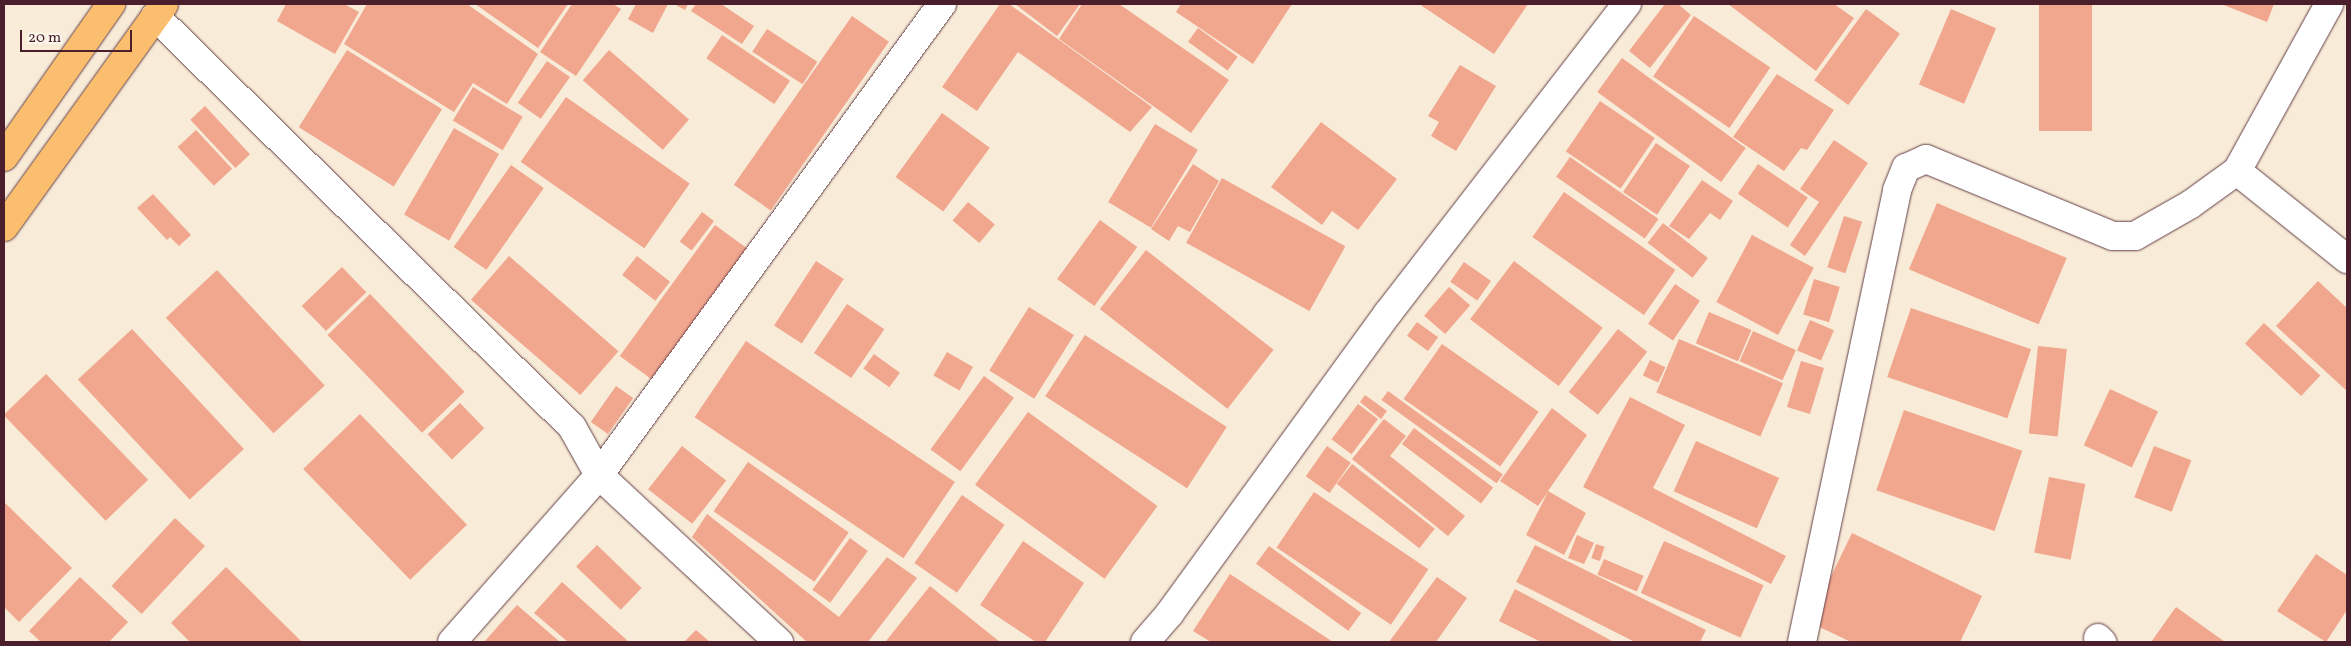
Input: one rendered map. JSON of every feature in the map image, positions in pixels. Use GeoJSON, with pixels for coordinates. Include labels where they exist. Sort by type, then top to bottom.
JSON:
{"type":"FeatureCollection","features":[{"type":"Feature","properties":{"kind":"main road"},"geometry":{"type":"LineString","coordinates":[[4,157],[111,4]]}},
{"type":"Feature","properties":{"kind":"main road"},"geometry":{"type":"LineString","coordinates":[[4,227],[159,10]]}},
{"type":"Feature","properties":{"kind":"main road"},"geometry":{"type":"LineString","coordinates":[[51,90],[84,115]]}},
{"type":"Feature","properties":{"kind":"street"},"geometry":{"type":"LineString","coordinates":[[452,642],[599,475],[942,4]]}},
{"type":"Feature","properties":{"kind":"street"},"geometry":{"type":"LineString","coordinates":[[1145,642],[1170,613],[1388,313],[1627,4]]}},
{"type":"Feature","properties":{"kind":"street"},"geometry":{"type":"LineString","coordinates":[[1802,642],[1897,190],[1906,168],[1926,159],[2113,236],[2135,236],[2190,204],[2237,171],[2329,4]]}},
{"type":"Feature","properties":{"kind":"street"},"geometry":{"type":"LineString","coordinates":[[159,10],[572,427],[599,475],[779,642]]}},
{"type":"Feature","properties":{"kind":"street"},"geometry":{"type":"LineString","coordinates":[[2237,171],[2347,260]]}},
{"type":"Feature","properties":{"kind":"building"},"geometry":{"type":"Polygon","coordinates":[[[286,4],[344,4],[359,12],[335,54],[277,21],[286,4]]]}},
{"type":"Feature","properties":{"kind":"building"},"geometry":{"type":"Polygon","coordinates":[[[367,4],[467,4],[538,54],[507,104],[473,83],[454,112],[344,44],[367,4]]]}},
{"type":"Feature","properties":{"kind":"building"},"geometry":{"type":"Polygon","coordinates":[[[475,4],[568,4],[538,48],[475,4]]]}},
{"type":"Feature","properties":{"kind":"building"},"geometry":{"type":"Polygon","coordinates":[[[572,4],[613,4],[621,9],[576,76],[540,52],[572,4]]]}},
{"type":"Feature","properties":{"kind":"building"},"geometry":{"type":"Polygon","coordinates":[[[636,4],[668,4],[653,33],[628,19],[636,4]]]}},
{"type":"Feature","properties":{"kind":"building"},"geometry":{"type":"Polygon","coordinates":[[[674,4],[688,4],[685,10],[674,4]]]}},
{"type":"Feature","properties":{"kind":"building"},"geometry":{"type":"Polygon","coordinates":[[[696,4],[721,4],[754,26],[742,44],[691,11],[696,4]]]}},
{"type":"Feature","properties":{"kind":"building"},"geometry":{"type":"Polygon","coordinates":[[[1000,4],[1009,4],[1152,107],[1130,132],[1018,52],[977,111],[942,87],[1000,4]]]}},
{"type":"Feature","properties":{"kind":"building"},"geometry":{"type":"Polygon","coordinates":[[[1015,4],[1080,4],[1057,36],[1015,4]]]}},
{"type":"Feature","properties":{"kind":"building"},"geometry":{"type":"Polygon","coordinates":[[[1082,4],[1119,4],[1229,80],[1191,133],[1059,39],[1082,4]]]}},
{"type":"Feature","properties":{"kind":"building"},"geometry":{"type":"Polygon","coordinates":[[[1181,4],[1292,4],[1253,64],[1176,12],[1181,4]]]}},
{"type":"Feature","properties":{"kind":"building"},"geometry":{"type":"Polygon","coordinates":[[[1419,4],[1528,4],[1494,54],[1419,4]]]}},
{"type":"Feature","properties":{"kind":"building"},"geometry":{"type":"Polygon","coordinates":[[[1665,4],[1678,4],[1691,15],[1650,68],[1629,51],[1665,4]]]}},
{"type":"Feature","properties":{"kind":"building"},"geometry":{"type":"Polygon","coordinates":[[[1728,4],[1834,4],[1854,18],[1816,71],[1728,4]]]}},
{"type":"Feature","properties":{"kind":"building"},"geometry":{"type":"Polygon","coordinates":[[[2039,4],[2092,4],[2092,131],[2039,131],[2039,4]]]}},
{"type":"Feature","properties":{"kind":"building"},"geometry":{"type":"Polygon","coordinates":[[[2221,4],[2274,4],[2267,22],[2221,4]]]}},
{"type":"Feature","properties":{"kind":"building"},"geometry":{"type":"Polygon","coordinates":[[[1866,9],[1900,34],[1848,105],[1814,80],[1866,9]]]}},
{"type":"Feature","properties":{"kind":"building"},"geometry":{"type":"Polygon","coordinates":[[[1951,9],[1996,28],[1964,104],[1919,84],[1951,9]]]}},
{"type":"Feature","properties":{"kind":"building"},"geometry":{"type":"Polygon","coordinates":[[[852,16],[889,42],[771,211],[734,185],[852,16]]]}},
{"type":"Feature","properties":{"kind":"building"},"geometry":{"type":"Polygon","coordinates":[[[1694,16],[1770,67],[1729,128],[1653,77],[1694,16]]]}},
{"type":"Feature","properties":{"kind":"building"},"geometry":{"type":"Polygon","coordinates":[[[1198,28],[1238,57],[1228,71],[1188,42],[1198,28]]]}},
{"type":"Feature","properties":{"kind":"building"},"geometry":{"type":"Polygon","coordinates":[[[767,29],[817,62],[803,84],[752,52],[767,29]]]}},
{"type":"Feature","properties":{"kind":"building"},"geometry":{"type":"Polygon","coordinates":[[[722,35],[790,81],[774,104],[706,58],[722,35]]]}},
{"type":"Feature","properties":{"kind":"building"},"geometry":{"type":"Polygon","coordinates":[[[347,50],[442,109],[394,187],[299,127],[347,50]]]}},
{"type":"Feature","properties":{"kind":"building"},"geometry":{"type":"Polygon","coordinates":[[[609,50],[689,120],[663,150],[583,80],[609,50]]]}},
{"type":"Feature","properties":{"kind":"building"},"geometry":{"type":"Polygon","coordinates":[[[1622,58],[1746,148],[1721,182],[1597,92],[1622,58]]]}},
{"type":"Feature","properties":{"kind":"building"},"geometry":{"type":"Polygon","coordinates":[[[547,61],[570,77],[541,119],[518,103],[547,61]]]}},
{"type":"Feature","properties":{"kind":"building"},"geometry":{"type":"Polygon","coordinates":[[[1460,65],[1496,86],[1456,151],[1431,136],[1439,122],[1428,116],[1460,65]]]}},
{"type":"Feature","properties":{"kind":"building"},"geometry":{"type":"Polygon","coordinates":[[[1777,74],[1834,110],[1807,150],[1801,148],[1784,171],[1733,137],[1777,74]]]}},
{"type":"Feature","properties":{"kind":"building"},"geometry":{"type":"Polygon","coordinates":[[[473,87],[523,117],[503,150],[453,120],[473,87]]]}},
{"type":"Feature","properties":{"kind":"building"},"geometry":{"type":"Polygon","coordinates":[[[566,97],[690,184],[644,248],[521,162],[566,97]]]}},
{"type":"Feature","properties":{"kind":"building"},"geometry":{"type":"Polygon","coordinates":[[[1600,101],[1655,138],[1621,188],[1566,152],[1600,101]]]}},
{"type":"Feature","properties":{"kind":"building"},"geometry":{"type":"Polygon","coordinates":[[[205,106],[250,154],[235,168],[190,120],[205,106]]]}},
{"type":"Feature","properties":{"kind":"building"},"geometry":{"type":"Polygon","coordinates":[[[942,113],[990,148],[943,212],[896,177],[942,113]]]}},
{"type":"Feature","properties":{"kind":"building"},"geometry":{"type":"Polygon","coordinates":[[[1321,122],[1397,179],[1358,230],[1332,211],[1322,225],[1271,187],[1321,122]]]}},
{"type":"Feature","properties":{"kind":"building"},"geometry":{"type":"Polygon","coordinates":[[[1155,124],[1198,150],[1151,228],[1108,202],[1155,124]]]}},
{"type":"Feature","properties":{"kind":"building"},"geometry":{"type":"Polygon","coordinates":[[[454,128],[499,154],[449,241],[404,215],[454,128]]]}},
{"type":"Feature","properties":{"kind":"building"},"geometry":{"type":"Polygon","coordinates":[[[196,130],[232,169],[214,186],[178,147],[196,130]]]}},
{"type":"Feature","properties":{"kind":"building"},"geometry":{"type":"Polygon","coordinates":[[[1834,140],[1868,163],[1805,256],[1790,245],[1819,202],[1800,189],[1834,140]]]}},
{"type":"Feature","properties":{"kind":"building"},"geometry":{"type":"Polygon","coordinates":[[[1656,143],[1690,166],[1657,215],[1623,192],[1656,143]]]}},
{"type":"Feature","properties":{"kind":"building"},"geometry":{"type":"Polygon","coordinates":[[[1570,157],[1658,219],[1645,239],[1556,177],[1570,157]]]}},
{"type":"Feature","properties":{"kind":"building"},"geometry":{"type":"Polygon","coordinates":[[[1193,164],[1219,181],[1190,232],[1178,226],[1169,241],[1151,229],[1193,164]]]}},
{"type":"Feature","properties":{"kind":"building"},"geometry":{"type":"Polygon","coordinates":[[[1758,164],[1808,198],[1788,227],[1738,194],[1758,164]]]}},
{"type":"Feature","properties":{"kind":"building"},"geometry":{"type":"Polygon","coordinates":[[[511,165],[544,188],[486,270],[454,247],[511,165]]]}},
{"type":"Feature","properties":{"kind":"building"},"geometry":{"type":"Polygon","coordinates":[[[1222,178],[1345,246],[1309,311],[1186,243],[1222,178]]]}},
{"type":"Feature","properties":{"kind":"building"},"geometry":{"type":"Polygon","coordinates":[[[1702,180],[1733,201],[1720,220],[1710,213],[1689,239],[1669,226],[1702,180]]]}},
{"type":"Feature","properties":{"kind":"building"},"geometry":{"type":"Polygon","coordinates":[[[1564,192],[1675,270],[1644,315],[1532,237],[1564,192]]]}},
{"type":"Feature","properties":{"kind":"building"},"geometry":{"type":"Polygon","coordinates":[[[153,194],[191,235],[179,246],[170,237],[167,240],[137,208],[153,194]]]}},
{"type":"Feature","properties":{"kind":"building"},"geometry":{"type":"Polygon","coordinates":[[[968,202],[995,224],[979,243],[953,220],[968,202]]]}},
{"type":"Feature","properties":{"kind":"building"},"geometry":{"type":"Polygon","coordinates":[[[1937,203],[2067,258],[2039,324],[1909,269],[1937,203]]]}},
{"type":"Feature","properties":{"kind":"building"},"geometry":{"type":"Polygon","coordinates":[[[702,212],[714,221],[692,251],[680,242],[702,212]]]}},
{"type":"Feature","properties":{"kind":"building"},"geometry":{"type":"Polygon","coordinates":[[[1844,216],[1862,222],[1845,273],[1827,267],[1844,216]]]}},
{"type":"Feature","properties":{"kind":"building"},"geometry":{"type":"Polygon","coordinates":[[[1100,220],[1137,247],[1094,306],[1057,279],[1100,220]]]}},
{"type":"Feature","properties":{"kind":"building"},"geometry":{"type":"Polygon","coordinates":[[[1663,223],[1708,258],[1693,278],[1648,243],[1663,223]]]}},
{"type":"Feature","properties":{"kind":"building"},"geometry":{"type":"Polygon","coordinates":[[[715,225],[747,248],[651,379],[620,356],[715,225]]]}},
{"type":"Feature","properties":{"kind":"building"},"geometry":{"type":"Polygon","coordinates":[[[1752,235],[1814,268],[1778,335],[1716,302],[1752,235]]]}},
{"type":"Feature","properties":{"kind":"building"},"geometry":{"type":"Polygon","coordinates":[[[1146,250],[1274,350],[1227,409],[1100,309],[1146,250]]]}},
{"type":"Feature","properties":{"kind":"building"},"geometry":{"type":"Polygon","coordinates":[[[509,256],[618,351],[580,395],[471,300],[509,256]]]}},
{"type":"Feature","properties":{"kind":"building"},"geometry":{"type":"Polygon","coordinates":[[[637,256],[670,282],[655,301],[622,275],[637,256]]]}},
{"type":"Feature","properties":{"kind":"building"},"geometry":{"type":"Polygon","coordinates":[[[816,261],[844,279],[802,344],[774,326],[816,261]]]}},
{"type":"Feature","properties":{"kind":"building"},"geometry":{"type":"Polygon","coordinates":[[[1514,261],[1603,328],[1559,386],[1470,319],[1514,261]]]}},
{"type":"Feature","properties":{"kind":"building"},"geometry":{"type":"Polygon","coordinates":[[[1464,262],[1491,281],[1477,301],[1450,282],[1464,262]]]}},
{"type":"Feature","properties":{"kind":"building"},"geometry":{"type":"Polygon","coordinates":[[[342,267],[366,292],[326,331],[302,306],[342,267]]]}},
{"type":"Feature","properties":{"kind":"building"},"geometry":{"type":"Polygon","coordinates":[[[217,270],[325,386],[274,433],[166,318],[217,270]]]}},
{"type":"Feature","properties":{"kind":"building"},"geometry":{"type":"Polygon","coordinates":[[[1814,279],[1840,287],[1829,322],[1803,314],[1814,279]]]}},
{"type":"Feature","properties":{"kind":"building"},"geometry":{"type":"Polygon","coordinates":[[[2318,281],[2347,308],[2347,391],[2276,326],[2318,281]]]}},
{"type":"Feature","properties":{"kind":"building"},"geometry":{"type":"Polygon","coordinates":[[[1675,284],[1700,301],[1673,341],[1648,324],[1675,284]]]}},
{"type":"Feature","properties":{"kind":"building"},"geometry":{"type":"Polygon","coordinates":[[[1449,287],[1470,305],[1445,334],[1424,316],[1449,287]]]}},
{"type":"Feature","properties":{"kind":"building"},"geometry":{"type":"Polygon","coordinates":[[[370,294],[464,392],[422,433],[328,335],[370,294]]]}},
{"type":"Feature","properties":{"kind":"building"},"geometry":{"type":"Polygon","coordinates":[[[847,304],[884,329],[851,378],[814,353],[847,304]]]}},
{"type":"Feature","properties":{"kind":"building"},"geometry":{"type":"Polygon","coordinates":[[[1029,307],[1074,335],[1034,399],[989,371],[1029,307]]]}},
{"type":"Feature","properties":{"kind":"building"},"geometry":{"type":"Polygon","coordinates":[[[1911,308],[2031,349],[2007,418],[1887,377],[1911,308]]]}},
{"type":"Feature","properties":{"kind":"building"},"geometry":{"type":"Polygon","coordinates":[[[1709,312],[1751,330],[1738,361],[1696,343],[1709,312]]]}},
{"type":"Feature","properties":{"kind":"building"},"geometry":{"type":"Polygon","coordinates":[[[1810,320],[1834,330],[1821,361],[1797,350],[1810,320]]]}},
{"type":"Feature","properties":{"kind":"building"},"geometry":{"type":"Polygon","coordinates":[[[1417,322],[1438,337],[1428,351],[1407,336],[1417,322]]]}},
{"type":"Feature","properties":{"kind":"building"},"geometry":{"type":"Polygon","coordinates":[[[2264,323],[2320,376],[2301,396],[2245,343],[2264,323]]]}},
{"type":"Feature","properties":{"kind":"building"},"geometry":{"type":"Polygon","coordinates":[[[132,329],[244,449],[190,499],[78,379],[132,329]]]}},
{"type":"Feature","properties":{"kind":"building"},"geometry":{"type":"Polygon","coordinates":[[[1618,329],[1647,352],[1598,415],[1569,392],[1618,329]]]}},
{"type":"Feature","properties":{"kind":"building"},"geometry":{"type":"Polygon","coordinates":[[[1753,331],[1796,350],[1783,380],[1740,361],[1753,331]]]}},
{"type":"Feature","properties":{"kind":"building"},"geometry":{"type":"Polygon","coordinates":[[[1085,335],[1227,427],[1187,488],[1045,396],[1085,335]]]}},
{"type":"Feature","properties":{"kind":"building"},"geometry":{"type":"Polygon","coordinates":[[[1679,339],[1783,383],[1760,437],[1656,392],[1679,339]]]}},
{"type":"Feature","properties":{"kind":"building"},"geometry":{"type":"Polygon","coordinates":[[[746,341],[955,482],[903,558],[695,417],[746,341]]]}},
{"type":"Feature","properties":{"kind":"building"},"geometry":{"type":"Polygon","coordinates":[[[1442,344],[1539,412],[1500,467],[1404,399],[1442,344]]]}},
{"type":"Feature","properties":{"kind":"building"},"geometry":{"type":"Polygon","coordinates":[[[2038,346],[2067,349],[2058,437],[2029,434],[2038,346]]]}},
{"type":"Feature","properties":{"kind":"building"},"geometry":{"type":"Polygon","coordinates":[[[947,352],[973,367],[959,390],[934,375],[947,352]]]}},
{"type":"Feature","properties":{"kind":"building"},"geometry":{"type":"Polygon","coordinates":[[[874,354],[900,373],[889,387],[863,369],[874,354]]]}},
{"type":"Feature","properties":{"kind":"building"},"geometry":{"type":"Polygon","coordinates":[[[1650,360],[1665,367],[1658,383],[1643,375],[1650,360]]]}},
{"type":"Feature","properties":{"kind":"building"},"geometry":{"type":"Polygon","coordinates":[[[1801,361],[1824,368],[1810,414],[1787,407],[1801,361]]]}},
{"type":"Feature","properties":{"kind":"building"},"geometry":{"type":"Polygon","coordinates":[[[46,374],[148,480],[106,521],[4,415],[46,374]]]}},
{"type":"Feature","properties":{"kind":"building"},"geometry":{"type":"Polygon","coordinates":[[[984,376],[1014,398],[960,471],[931,450],[984,376]]]}},
{"type":"Feature","properties":{"kind":"building"},"geometry":{"type":"Polygon","coordinates":[[[616,386],[633,398],[608,434],[591,422],[616,386]]]}},
{"type":"Feature","properties":{"kind":"building"},"geometry":{"type":"Polygon","coordinates":[[[2110,389],[2158,411],[2132,468],[2084,445],[2110,389]]]}},
{"type":"Feature","properties":{"kind":"building"},"geometry":{"type":"Polygon","coordinates":[[[1388,391],[1503,474],[1496,483],[1382,400],[1388,391]]]}},
{"type":"Feature","properties":{"kind":"building"},"geometry":{"type":"Polygon","coordinates":[[[1365,395],[1387,411],[1381,419],[1360,402],[1365,395]]]}},
{"type":"Feature","properties":{"kind":"building"},"geometry":{"type":"Polygon","coordinates":[[[1630,397],[1685,425],[1653,488],[1786,556],[1771,584],[1583,487],[1630,397]]]}},
{"type":"Feature","properties":{"kind":"building"},"geometry":{"type":"Polygon","coordinates":[[[460,403],[484,428],[452,459],[428,434],[460,403]]]}},
{"type":"Feature","properties":{"kind":"building"},"geometry":{"type":"Polygon","coordinates":[[[1358,404],[1378,419],[1351,454],[1332,439],[1358,404]]]}},
{"type":"Feature","properties":{"kind":"building"},"geometry":{"type":"Polygon","coordinates":[[[1552,408],[1587,435],[1548,491],[1586,513],[1564,555],[1526,535],[1548,492],[1538,506],[1500,481],[1552,408]]]}},
{"type":"Feature","properties":{"kind":"building"},"geometry":{"type":"Polygon","coordinates":[[[1904,410],[2022,451],[1995,531],[1876,490],[1904,410]]]}},
{"type":"Feature","properties":{"kind":"building"},"geometry":{"type":"Polygon","coordinates":[[[1028,412],[1157,506],[1105,579],[975,485],[1028,412]]]}},
{"type":"Feature","properties":{"kind":"building"},"geometry":{"type":"Polygon","coordinates":[[[360,414],[467,525],[410,580],[303,469],[360,414]]]}},
{"type":"Feature","properties":{"kind":"building"},"geometry":{"type":"Polygon","coordinates":[[[1384,419],[1406,436],[1390,456],[1465,516],[1448,536],[1352,459],[1384,419]]]}},
{"type":"Feature","properties":{"kind":"building"},"geometry":{"type":"Polygon","coordinates":[[[1414,428],[1493,488],[1481,504],[1402,444],[1414,428]]]}},
{"type":"Feature","properties":{"kind":"building"},"geometry":{"type":"Polygon","coordinates":[[[1696,441],[1779,478],[1757,528],[1674,491],[1696,441]]]}},
{"type":"Feature","properties":{"kind":"building"},"geometry":{"type":"Polygon","coordinates":[[[682,446],[726,480],[692,524],[648,489],[682,446]]]}},
{"type":"Feature","properties":{"kind":"building"},"geometry":{"type":"Polygon","coordinates":[[[1327,446],[1351,463],[1330,493],[1306,476],[1327,446]]]}},
{"type":"Feature","properties":{"kind":"building"},"geometry":{"type":"Polygon","coordinates":[[[2154,446],[2191,460],[2172,512],[2134,497],[2154,446]]]}},
{"type":"Feature","properties":{"kind":"building"},"geometry":{"type":"Polygon","coordinates":[[[748,462],[849,533],[814,582],[714,511],[748,462]]]}},
{"type":"Feature","properties":{"kind":"building"},"geometry":{"type":"Polygon","coordinates":[[[1352,464],[1435,529],[1419,548],[1337,484],[1352,464]]]}},
{"type":"Feature","properties":{"kind":"building"},"geometry":{"type":"Polygon","coordinates":[[[2049,477],[2085,484],[2071,560],[2034,553],[2049,477]]]}},
{"type":"Feature","properties":{"kind":"building"},"geometry":{"type":"Polygon","coordinates":[[[1314,492],[1428,569],[1391,625],[1277,548],[1314,492]]]}},
{"type":"Feature","properties":{"kind":"building"},"geometry":{"type":"Polygon","coordinates":[[[962,495],[1005,525],[957,593],[914,563],[962,495]]]}},
{"type":"Feature","properties":{"kind":"building"},"geometry":{"type":"Polygon","coordinates":[[[4,502],[72,568],[19,622],[4,607],[4,502]]]}},
{"type":"Feature","properties":{"kind":"building"},"geometry":{"type":"Polygon","coordinates":[[[707,514],[839,617],[887,557],[917,578],[868,642],[807,642],[692,537],[707,514]]]}},
{"type":"Feature","properties":{"kind":"building"},"geometry":{"type":"Polygon","coordinates":[[[175,518],[205,546],[142,614],[112,586],[175,518]]]}},
{"type":"Feature","properties":{"kind":"building"},"geometry":{"type":"Polygon","coordinates":[[[1852,533],[1982,596],[1960,642],[1851,642],[1809,622],[1852,533]]]}},
{"type":"Feature","properties":{"kind":"building"},"geometry":{"type":"Polygon","coordinates":[[[1577,535],[1594,543],[1584,564],[1568,558],[1577,535]]]}},
{"type":"Feature","properties":{"kind":"building"},"geometry":{"type":"Polygon","coordinates":[[[850,538],[868,551],[830,603],[812,590],[850,538]]]}},
{"type":"Feature","properties":{"kind":"building"},"geometry":{"type":"Polygon","coordinates":[[[1023,541],[1084,583],[1045,642],[1036,642],[980,605],[1023,541]]]}},
{"type":"Feature","properties":{"kind":"building"},"geometry":{"type":"Polygon","coordinates":[[[1664,541],[1764,585],[1740,637],[1641,593],[1664,541]]]}},
{"type":"Feature","properties":{"kind":"building"},"geometry":{"type":"Polygon","coordinates":[[[1596,544],[1605,547],[1600,561],[1591,558],[1596,544]]]}},
{"type":"Feature","properties":{"kind":"building"},"geometry":{"type":"Polygon","coordinates":[[[597,545],[642,588],[621,610],[576,567],[597,545]]]}},
{"type":"Feature","properties":{"kind":"building"},"geometry":{"type":"Polygon","coordinates":[[[1535,545],[1706,630],[1700,642],[1635,642],[1516,582],[1535,545]]]}},
{"type":"Feature","properties":{"kind":"building"},"geometry":{"type":"Polygon","coordinates":[[[1269,546],[1361,613],[1348,631],[1256,564],[1269,546]]]}},
{"type":"Feature","properties":{"kind":"building"},"geometry":{"type":"Polygon","coordinates":[[[2316,554],[2347,575],[2347,610],[2326,642],[2277,611],[2316,554]]]}},
{"type":"Feature","properties":{"kind":"building"},"geometry":{"type":"Polygon","coordinates":[[[1604,559],[1644,576],[1637,591],[1597,575],[1604,559]]]}},
{"type":"Feature","properties":{"kind":"building"},"geometry":{"type":"Polygon","coordinates":[[[226,567],[302,642],[190,642],[171,623],[226,567]]]}},
{"type":"Feature","properties":{"kind":"building"},"geometry":{"type":"Polygon","coordinates":[[[1230,574],[1333,642],[1211,642],[1193,631],[1230,574]]]}},
{"type":"Feature","properties":{"kind":"building"},"geometry":{"type":"Polygon","coordinates":[[[80,577],[128,622],[109,642],[41,642],[29,631],[80,577]]]}},
{"type":"Feature","properties":{"kind":"building"},"geometry":{"type":"Polygon","coordinates":[[[1437,577],[1467,598],[1436,642],[1389,642],[1437,577]]]}},
{"type":"Feature","properties":{"kind":"building"},"geometry":{"type":"Polygon","coordinates":[[[562,582],[629,642],[568,642],[534,613],[562,582]]]}},
{"type":"Feature","properties":{"kind":"building"},"geometry":{"type":"Polygon","coordinates":[[[930,586],[1000,642],[886,641],[930,586]]]}},
{"type":"Feature","properties":{"kind":"building"},"geometry":{"type":"Polygon","coordinates":[[[1515,589],[1614,642],[1541,642],[1499,621],[1515,589]]]}},
{"type":"Feature","properties":{"kind":"building"},"geometry":{"type":"Polygon","coordinates":[[[517,605],[560,642],[484,642],[517,605]]]}},
{"type":"Feature","properties":{"kind":"building"},"geometry":{"type":"Polygon","coordinates":[[[2176,607],[2225,642],[2151,642],[2176,607]]]}},
{"type":"Feature","properties":{"kind":"building"},"geometry":{"type":"Polygon","coordinates":[[[696,630],[710,642],[684,642],[696,630]]]}}]}
